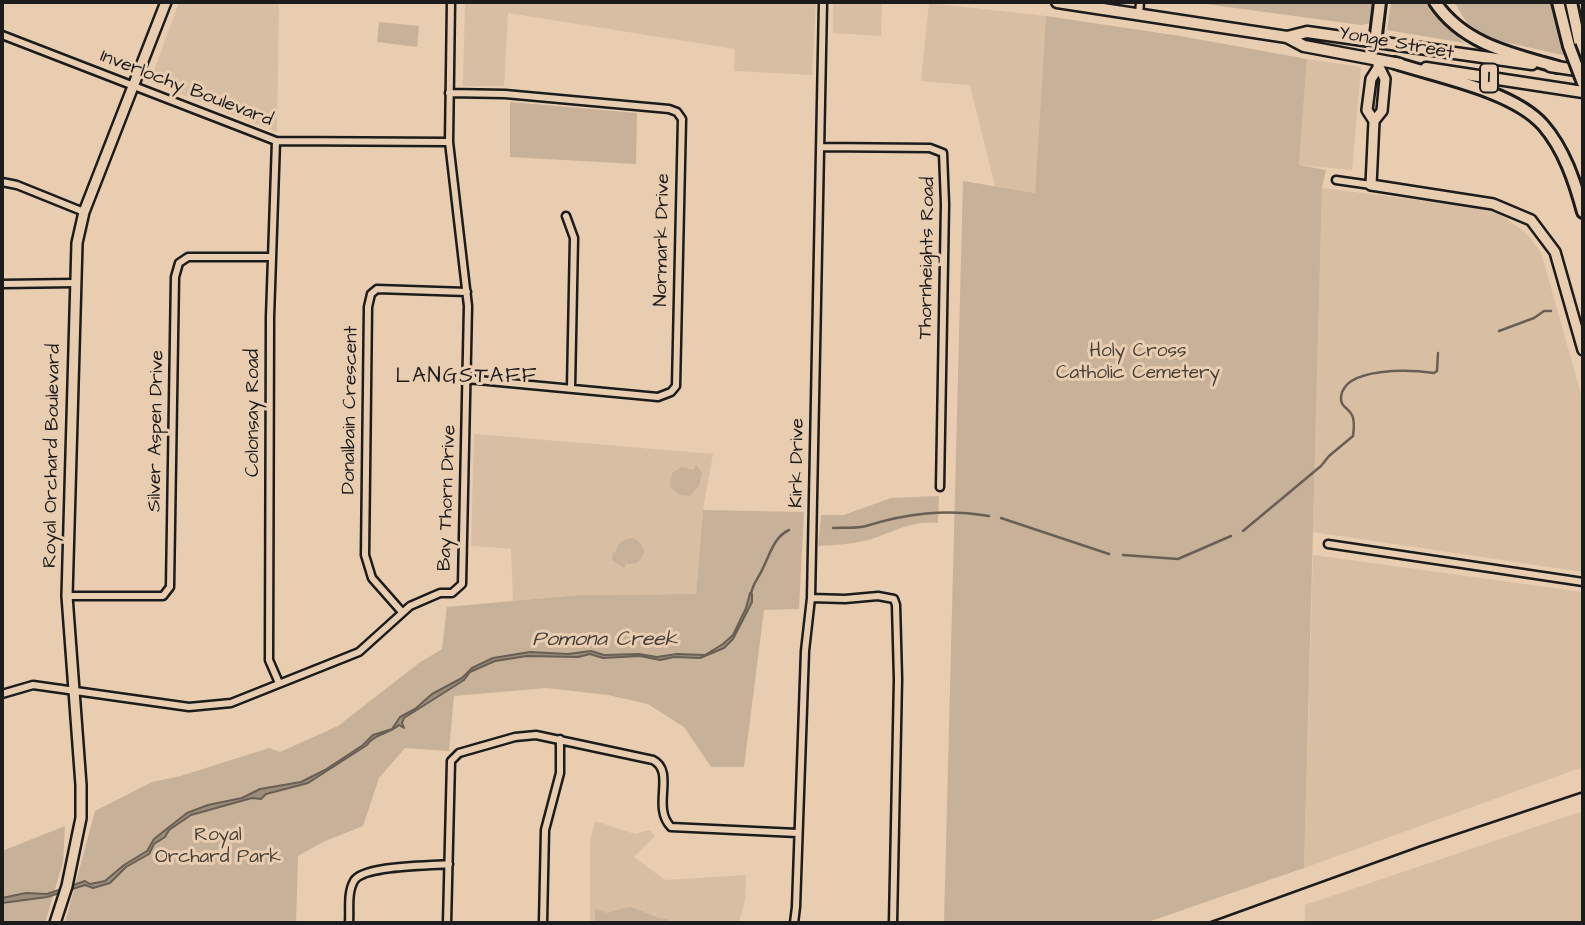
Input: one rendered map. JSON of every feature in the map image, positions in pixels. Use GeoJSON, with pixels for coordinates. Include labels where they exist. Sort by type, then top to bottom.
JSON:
{"type":"FeatureCollection","features":[{"type":"Feature","properties":{"kind":"highway"},"geometry":{"type":"LineString","coordinates":[[1374,43],[1380,2]]}},
{"type":"Feature","properties":{"kind":"highway"},"geometry":{"type":"LineString","coordinates":[[1435,2],[1446,18],[1473,38],[1501,51],[1558,67]]}},
{"type":"Feature","properties":{"kind":"highway"},"geometry":{"type":"LineString","coordinates":[[1558,2],[1569,46],[1583,83]]}},
{"type":"Feature","properties":{"kind":"highway"},"geometry":{"type":"LineString","coordinates":[[1571,2],[1582,54]]}},
{"type":"Feature","properties":{"kind":"highway"},"geometry":{"type":"LineString","coordinates":[[1395,63],[1513,102],[1542,124],[1562,152],[1583,212]]}},
{"type":"Feature","properties":{"kind":"main road","name":"Yonge Street"},"geometry":{"type":"LineString","coordinates":[[1058,2],[1287,37],[1304,46],[1378,64],[1395,63],[1583,92]]}},
{"type":"Feature","properties":{"kind":"main road","name":"Yonge Street"},"geometry":{"type":"LineString","coordinates":[[1287,37],[1307,32],[1583,71]]}},
{"type":"Feature","properties":{"kind":"main road"},"geometry":{"type":"LineString","coordinates":[[1374,43],[1378,64]]}},
{"type":"Feature","properties":{"kind":"street","name":"Royal Orchard Boulevard"},"geometry":{"type":"LineString","coordinates":[[55,923],[67,886],[81,818],[67,596],[77,243],[84,212],[166,2]]}},
{"type":"Feature","properties":{"kind":"street","name":"Bay Thorn Drive"},"geometry":{"type":"LineString","coordinates":[[2,694],[33,685],[189,707],[231,704],[359,652],[402,612],[428,597],[452,593],[462,584],[467,292],[449,142],[451,2]]}},
{"type":"Feature","properties":{"kind":"street","name":"Kirk Drive"},"geometry":{"type":"LineString","coordinates":[[793,923],[796,908],[804,651],[811,598],[823,2]]}},
{"type":"Feature","properties":{"kind":"street"},"geometry":{"type":"LineString","coordinates":[[1139,14],[1140,2]]}},
{"type":"Feature","properties":{"kind":"street","name":"Inverlochy Boulevard"},"geometry":{"type":"LineString","coordinates":[[2,35],[276,141],[449,142]]}},
{"type":"Feature","properties":{"kind":"street"},"geometry":{"type":"LineString","coordinates":[[1371,185],[1374,121],[1367,110],[1371,79],[1378,64]]}},
{"type":"Feature","properties":{"kind":"street"},"geometry":{"type":"LineString","coordinates":[[1374,121],[1382,111],[1385,79],[1378,64]]}},
{"type":"Feature","properties":{"kind":"street","name":"Normark Drive"},"geometry":{"type":"LineString","coordinates":[[449,93],[505,94],[669,109],[677,112],[682,119],[676,386],[671,392],[658,397],[467,379]]}},
{"type":"Feature","properties":{"kind":"street","name":"Colonsay Road"},"geometry":{"type":"LineString","coordinates":[[276,141],[272,257],[268,660],[279,683]]}},
{"type":"Feature","properties":{"kind":"street","name":"Thornheights Road"},"geometry":{"type":"LineString","coordinates":[[820,147],[930,148],[943,153],[945,204],[940,487]]}},
{"type":"Feature","properties":{"kind":"street"},"geometry":{"type":"LineString","coordinates":[[1336,180],[1493,204],[1531,220],[1555,252],[1583,350]]}},
{"type":"Feature","properties":{"kind":"street"},"geometry":{"type":"LineString","coordinates":[[2,181],[84,212]]}},
{"type":"Feature","properties":{"kind":"street"},"geometry":{"type":"LineString","coordinates":[[566,216],[574,238],[571,388]]}},
{"type":"Feature","properties":{"kind":"street","name":"Silver Aspen Drive"},"geometry":{"type":"LineString","coordinates":[[67,596],[163,596],[170,587],[176,277],[180,262],[188,257],[272,257]]}},
{"type":"Feature","properties":{"kind":"street"},"geometry":{"type":"LineString","coordinates":[[2,284],[75,283]]}},
{"type":"Feature","properties":{"kind":"street","name":"Donalbain Crescent"},"geometry":{"type":"LineString","coordinates":[[402,612],[372,578],[366,555],[368,307],[371,294],[377,289],[467,292]]}},
{"type":"Feature","properties":{"kind":"street"},"geometry":{"type":"LineString","coordinates":[[1328,544],[1583,582]]}},
{"type":"Feature","properties":{"kind":"street"},"geometry":{"type":"LineString","coordinates":[[811,598],[878,596],[894,599],[896,605],[898,679],[893,923]]}},
{"type":"Feature","properties":{"kind":"street"},"geometry":{"type":"LineString","coordinates":[[447,923],[450,768],[454,756],[515,737],[536,735],[560,739],[659,763],[663,773],[662,815],[671,828],[797,833]]}},
{"type":"Feature","properties":{"kind":"street"},"geometry":{"type":"LineString","coordinates":[[543,923],[543,848],[548,813],[560,774],[560,739]]}},
{"type":"Feature","properties":{"kind":"street"},"geometry":{"type":"LineString","coordinates":[[349,923],[350,889],[358,876],[372,871],[449,864]]}},
{"type":"Feature","properties":{"kind":"shaded area"},"geometry":{"type":"Polygon","coordinates":[[[179,2],[279,2],[277,132],[150,82],[179,2]]]}},
{"type":"Feature","properties":{"kind":"shaded area"},"geometry":{"type":"Polygon","coordinates":[[[465,2],[816,2],[812,75],[734,71],[735,49],[508,13],[504,86],[463,86],[465,2]]]}},
{"type":"Feature","properties":{"kind":"shaded area"},"geometry":{"type":"Polygon","coordinates":[[[833,2],[882,2],[881,36],[833,33],[833,2]]]}},
{"type":"Feature","properties":{"kind":"shaded area"},"geometry":{"type":"Polygon","coordinates":[[[929,3],[1046,16],[1035,193],[995,186],[970,85],[921,81],[929,3]]]}},
{"type":"Feature","properties":{"kind":"shaded area"},"geometry":{"type":"Polygon","coordinates":[[[1307,59],[1361,67],[1352,170],[1299,165],[1307,59]]]}},
{"type":"Feature","properties":{"kind":"shaded area"},"geometry":{"type":"Polygon","coordinates":[[[1322,188],[1476,207],[1500,214],[1526,233],[1541,252],[1583,401],[1583,572],[1313,532],[1322,188]]]}},
{"type":"Feature","properties":{"kind":"shaded area"},"geometry":{"type":"Polygon","coordinates":[[[474,434],[713,454],[703,510],[696,594],[578,595],[513,601],[511,549],[471,546],[474,434]]]}},
{"type":"Feature","properties":{"kind":"shaded area"},"geometry":{"type":"Polygon","coordinates":[[[1313,555],[1583,592],[1583,767],[1304,868],[1313,555]]]}},
{"type":"Feature","properties":{"kind":"shaded area"},"geometry":{"type":"Polygon","coordinates":[[[750,593],[752,602],[733,639],[724,648],[700,658],[603,658],[590,654],[578,657],[527,656],[495,661],[470,672],[464,680],[404,718],[404,728],[399,725],[391,730],[374,738],[308,783],[266,794],[261,799],[252,798],[191,815],[169,830],[165,837],[154,844],[149,854],[126,867],[110,883],[93,888],[85,885],[47,897],[2,903],[2,898],[26,893],[47,894],[85,881],[90,884],[105,881],[147,851],[154,839],[187,813],[208,805],[242,798],[260,789],[301,782],[325,770],[363,745],[373,735],[392,729],[400,717],[415,709],[432,694],[493,658],[530,652],[568,654],[591,651],[604,655],[639,654],[657,657],[677,654],[705,655],[733,635],[750,593]]]}},
{"type":"Feature","properties":{"kind":"shaded area"},"geometry":{"type":"Polygon","coordinates":[[[1583,811],[1583,923],[1305,923],[1305,905],[1583,811]]]}},
{"type":"Feature","properties":{"kind":"shaded area"},"geometry":{"type":"Polygon","coordinates":[[[595,821],[635,834],[650,830],[655,836],[634,857],[665,880],[746,875],[745,900],[739,923],[590,923],[590,841],[595,821]]]}},
{"type":"Feature","properties":{"kind":"green space"},"geometry":{"type":"Polygon","coordinates":[[[1191,2],[1376,2],[1371,23],[1361,25],[1191,2]]]}},
{"type":"Feature","properties":{"kind":"green space"},"geometry":{"type":"Polygon","coordinates":[[[1391,2],[1425,2],[1464,43],[1387,30],[1391,2]]]}},
{"type":"Feature","properties":{"kind":"green space"},"geometry":{"type":"Polygon","coordinates":[[[1454,2],[1550,2],[1567,56],[1487,38],[1467,23],[1454,2]]]}},
{"type":"Feature","properties":{"kind":"green space","name":"Holy Cross Catholic Cemetery"},"geometry":{"type":"Polygon","coordinates":[[[1046,16],[1307,59],[1299,165],[1326,170],[1322,188],[1304,868],[1145,923],[944,923],[963,181],[1035,193],[1046,16]]]}},
{"type":"Feature","properties":{"kind":"green space"},"geometry":{"type":"Polygon","coordinates":[[[379,22],[419,26],[417,47],[377,42],[379,22]]]}},
{"type":"Feature","properties":{"kind":"green space"},"geometry":{"type":"Polygon","coordinates":[[[510,102],[637,113],[636,164],[510,157],[510,102]]]}},
{"type":"Feature","properties":{"kind":"green space"},"geometry":{"type":"Polygon","coordinates":[[[696,465],[702,473],[699,486],[690,496],[679,495],[670,487],[672,473],[682,467],[694,470],[696,465]]]}},
{"type":"Feature","properties":{"kind":"green space"},"geometry":{"type":"Polygon","coordinates":[[[939,496],[938,523],[911,525],[862,541],[818,546],[821,515],[844,515],[891,498],[939,496]]]}},
{"type":"Feature","properties":{"kind":"green space","name":"Royal Orchard Park"},"geometry":{"type":"Polygon","coordinates":[[[703,510],[804,512],[799,609],[764,610],[744,767],[711,767],[684,727],[648,704],[608,695],[547,688],[454,696],[449,751],[405,748],[379,778],[363,826],[323,842],[298,856],[296,923],[65,923],[95,811],[152,782],[181,776],[269,748],[280,752],[338,726],[419,663],[442,649],[447,607],[578,595],[696,594],[703,510]]]}},
{"type":"Feature","properties":{"kind":"green space"},"geometry":{"type":"Polygon","coordinates":[[[634,538],[641,544],[643,554],[638,562],[626,564],[624,568],[612,560],[613,552],[616,553],[622,541],[634,538]]]}},
{"type":"Feature","properties":{"kind":"green space"},"geometry":{"type":"Polygon","coordinates":[[[65,826],[63,862],[45,923],[2,923],[2,851],[65,826]]]}},
{"type":"Feature","properties":{"kind":"green space"},"geometry":{"type":"Polygon","coordinates":[[[629,907],[668,919],[668,923],[595,923],[595,909],[607,913],[629,907]]]}},
{"type":"Feature","properties":{"kind":"waterway","name":"Pomona Creek"},"geometry":{"type":"LineString","coordinates":[[1499,331],[1534,318],[1544,311],[1551,311]]}},
{"type":"Feature","properties":{"kind":"waterway","name":"Pomona Creek"},"geometry":{"type":"LineString","coordinates":[[1243,531],[1353,436],[1353,417],[1341,400],[1345,387],[1354,380],[1380,372],[1434,373],[1437,371],[1438,353]]}},
{"type":"Feature","properties":{"kind":"waterway","name":"Pomona Creek"},"geometry":{"type":"LineString","coordinates":[[833,528],[862,527],[926,513],[989,516]]}},
{"type":"Feature","properties":{"kind":"waterway","name":"Pomona Creek"},"geometry":{"type":"LineString","coordinates":[[1001,518],[1109,554]]}},
{"type":"Feature","properties":{"kind":"waterway","name":"Pomona Creek"},"geometry":{"type":"LineString","coordinates":[[751,594],[773,546],[789,530]]}},
{"type":"Feature","properties":{"kind":"waterway","name":"Pomona Creek"},"geometry":{"type":"LineString","coordinates":[[1123,555],[1178,559],[1231,536]]}},
{"type":"Feature","properties":{"kind":"railway"},"geometry":{"type":"LineString","coordinates":[[1208,923],[1421,846],[1583,792]]}},
{"type":"Feature","properties":{"kind":"district","name":"LANGSTAFF"},"geometry":{"type":"Point","coordinates":[467,378]}}]}
